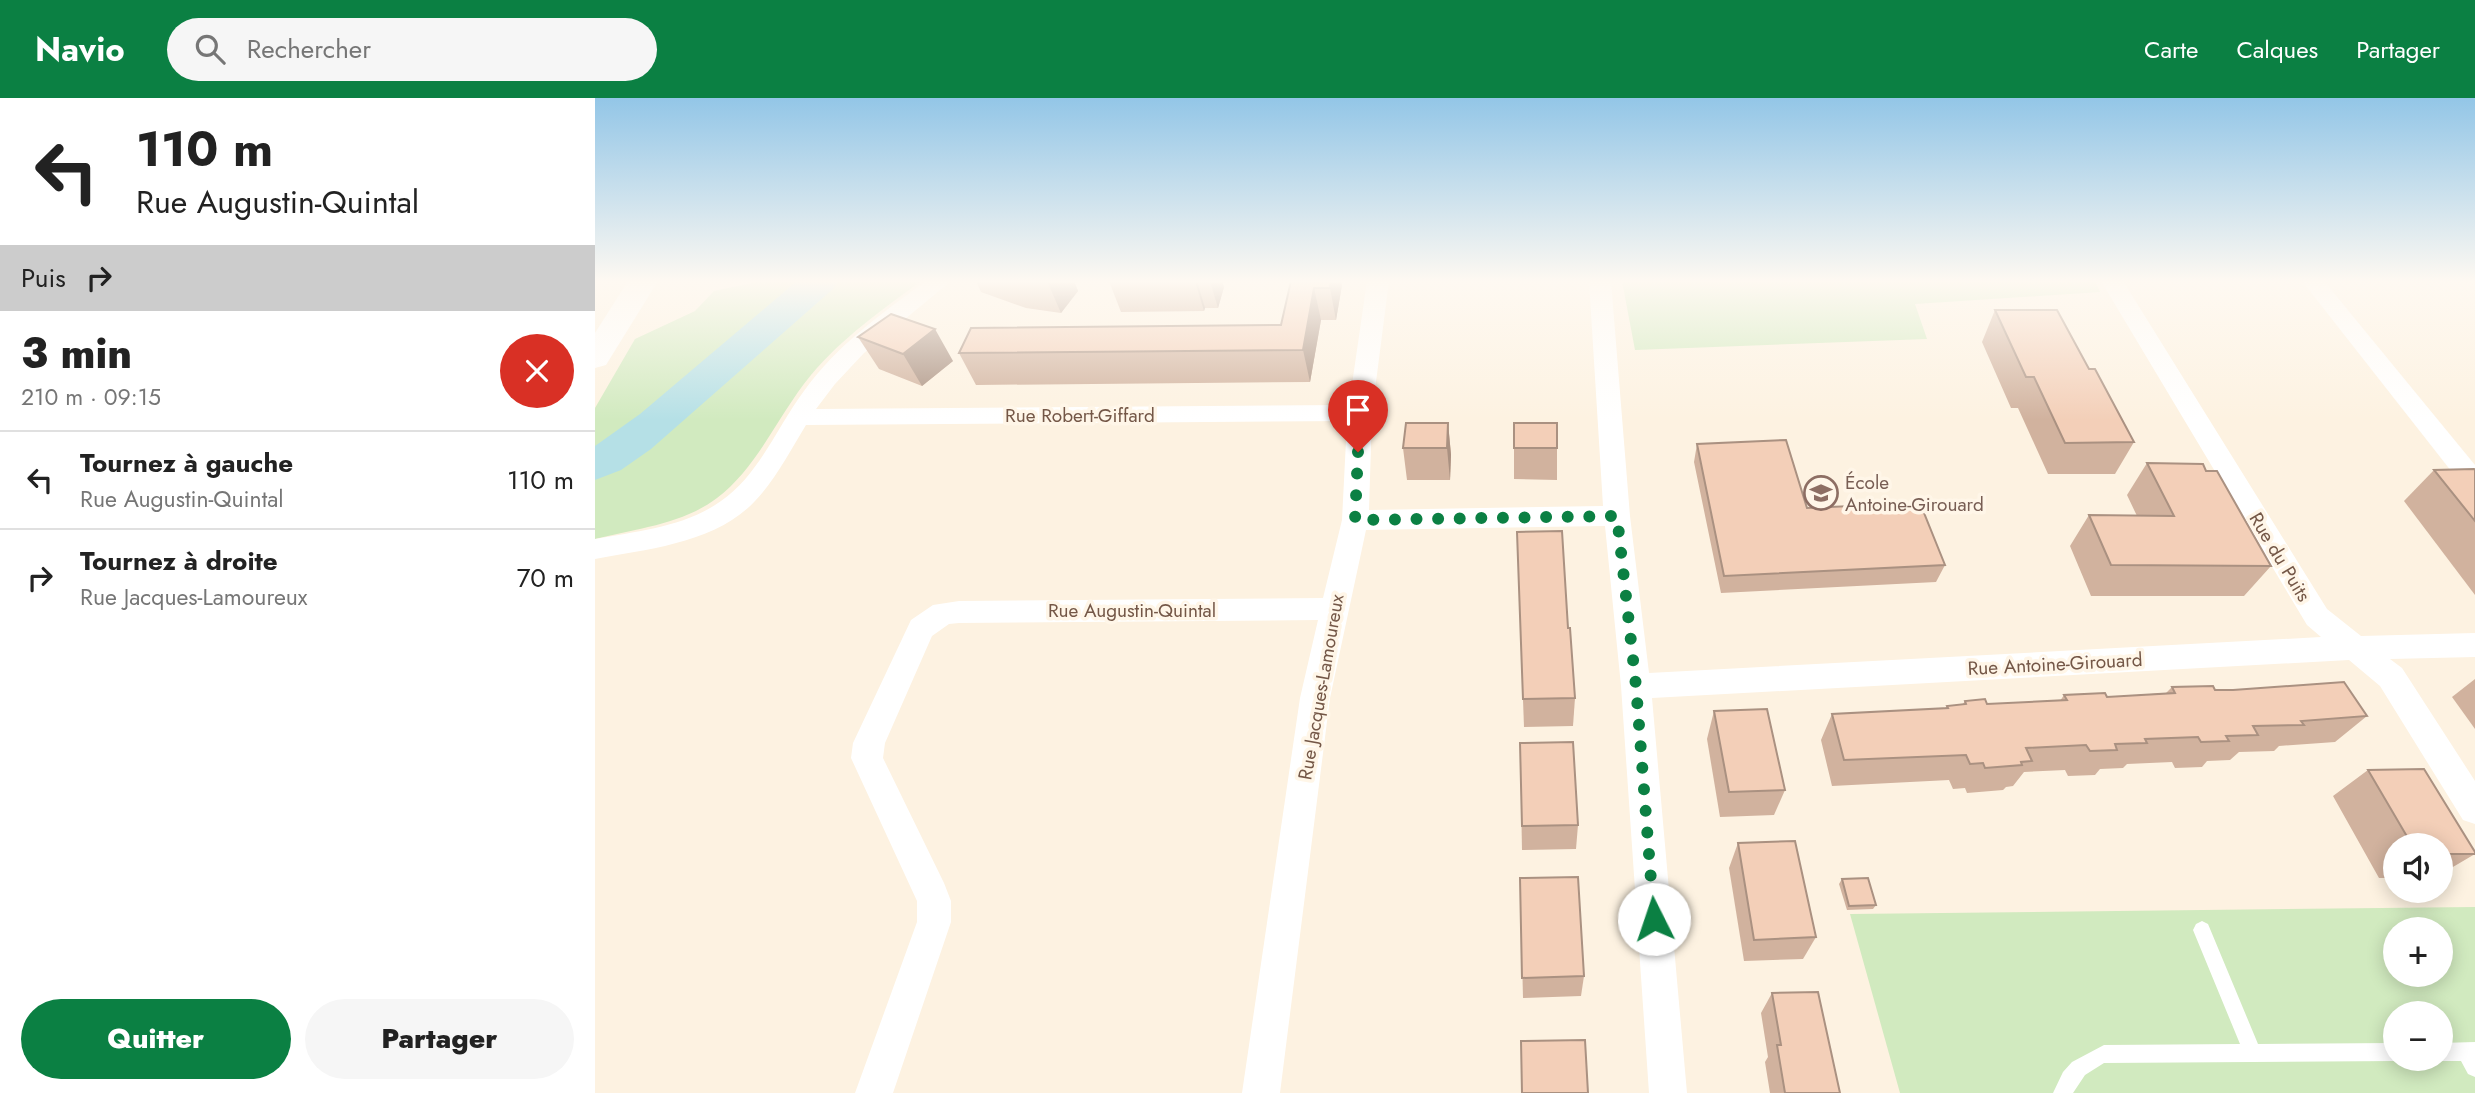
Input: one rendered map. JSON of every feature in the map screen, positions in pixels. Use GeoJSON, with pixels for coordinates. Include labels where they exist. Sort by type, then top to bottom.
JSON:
{"type":"FeatureCollection","features":[{"type":"Feature","properties":{"kind":"street"},"geometry":{"type":"LineString","coordinates":[[595,358],[614,327]]}},
{"type":"Feature","properties":{"kind":"street"},"geometry":{"type":"LineString","coordinates":[[595,550],[687,528],[732,506],[758,477],[837,366],[880,327]]}},
{"type":"Feature","properties":{"kind":"street","name":"Rue Jacques-Lamoureux"},"geometry":{"type":"LineString","coordinates":[[1261,1093],[1315,698],[1355,520],[1360,413],[1372,327]]}},
{"type":"Feature","properties":{"kind":"street"},"geometry":{"type":"LineString","coordinates":[[1603,327],[1617,516],[1636,686],[1668,1093]]}},
{"type":"Feature","properties":{"kind":"street","name":"Rue du Puits"},"geometry":{"type":"LineString","coordinates":[[2140,327],[2316,617],[2391,677],[2475,809]]}},
{"type":"Feature","properties":{"kind":"street"},"geometry":{"type":"LineString","coordinates":[[2350,327],[2475,483]]}},
{"type":"Feature","properties":{"kind":"street","name":"Rue Robert-Giffard"},"geometry":{"type":"LineString","coordinates":[[800,417],[1360,413]]}},
{"type":"Feature","properties":{"kind":"street"},"geometry":{"type":"LineString","coordinates":[[1355,520],[1617,516]]}},
{"type":"Feature","properties":{"kind":"street","name":"Rue Augustin-Quintal"},"geometry":{"type":"LineString","coordinates":[[874,1093],[934,922],[934,901],[867,758],[869,743],[914,639],[931,619],[943,613],[959,612],[1334,609]]}},
{"type":"Feature","properties":{"kind":"street","name":"Rue Antoine-Girouard"},"geometry":{"type":"LineString","coordinates":[[1636,686],[2475,645]]}},
{"type":"Feature","properties":{"kind":"lane"},"geometry":{"type":"LineString","coordinates":[[2201,930],[2253,1053]]}},
{"type":"Feature","properties":{"kind":"lane"},"geometry":{"type":"LineString","coordinates":[[2063,1093],[2071,1075],[2085,1061],[2105,1054],[2383,1052]]}},
{"type":"Feature","properties":{"kind":"lane"},"geometry":{"type":"LineString","coordinates":[[2453,1054],[2472,1057]]}},
{"type":"Feature","properties":{"kind":"green space"},"geometry":{"type":"Polygon","coordinates":[[[660,327],[860,327],[811,375],[756,456],[717,498],[674,520],[595,539],[595,408],[635,339],[660,327]]]}},
{"type":"Feature","properties":{"kind":"green space"},"geometry":{"type":"Polygon","coordinates":[[[1631,327],[1923,327],[1927,339],[1635,350],[1631,327]]]}},
{"type":"Feature","properties":{"kind":"green space"},"geometry":{"type":"Polygon","coordinates":[[[2475,907],[2475,1093],[1900,1093],[1850,914],[2475,907]]]}},
{"type":"Feature","properties":{"kind":"building"},"geometry":{"type":"Polygon","coordinates":[[[872,327],[935,329],[903,354],[858,337],[872,327]]]}},
{"type":"Feature","properties":{"kind":"building"},"geometry":{"type":"Polygon","coordinates":[[[1307,327],[1303,350],[959,353],[971,328],[1307,327]]]}},
{"type":"Feature","properties":{"kind":"building"},"geometry":{"type":"Polygon","coordinates":[[[2003,327],[2066,327],[2089,369],[2095,369],[2134,442],[2065,443],[2034,377],[2026,377],[2003,327]]]}},
{"type":"Feature","properties":{"kind":"building"},"geometry":{"type":"Polygon","coordinates":[[[1406,423],[1448,423],[1447,448],[1403,448],[1406,423]]]}},
{"type":"Feature","properties":{"kind":"building"},"geometry":{"type":"Polygon","coordinates":[[[1514,423],[1557,423],[1557,448],[1514,448],[1514,423]]]}},
{"type":"Feature","properties":{"kind":"building","name":"École Antoine-Girouard"},"geometry":{"type":"Polygon","coordinates":[[[1786,440],[1807,508],[1920,503],[1945,565],[1724,576],[1697,444],[1786,440]]]}},
{"type":"Feature","properties":{"kind":"building"},"geometry":{"type":"Polygon","coordinates":[[[2147,463],[2203,464],[2206,471],[2217,471],[2271,566],[2111,565],[2089,515],[2174,516],[2147,463]]]}},
{"type":"Feature","properties":{"kind":"building"},"geometry":{"type":"Polygon","coordinates":[[[2434,470],[2475,470],[2475,521],[2434,470]]]}},
{"type":"Feature","properties":{"kind":"building"},"geometry":{"type":"Polygon","coordinates":[[[1562,531],[1575,698],[1523,699],[1517,532],[1562,531]]]}},
{"type":"Feature","properties":{"kind":"building"},"geometry":{"type":"Polygon","coordinates":[[[2344,682],[2367,716],[2301,721],[2304,725],[2253,726],[2258,735],[2226,736],[2229,741],[2201,742],[2198,737],[2145,739],[2147,743],[2115,744],[2117,750],[2090,751],[2086,745],[2026,748],[2032,761],[2021,762],[2022,765],[1985,768],[1983,763],[1970,764],[1966,755],[1844,760],[1832,714],[1948,708],[1947,706],[1966,704],[1965,701],[1985,699],[1987,704],[2067,700],[2064,695],[2105,693],[2107,697],[2175,693],[2172,687],[2213,686],[2215,690],[2233,690],[2344,682]]]}},
{"type":"Feature","properties":{"kind":"building"},"geometry":{"type":"Polygon","coordinates":[[[1767,709],[1785,790],[1729,792],[1714,711],[1767,709]]]}},
{"type":"Feature","properties":{"kind":"building"},"geometry":{"type":"Polygon","coordinates":[[[1573,742],[1578,825],[1522,826],[1520,743],[1573,742]]]}},
{"type":"Feature","properties":{"kind":"building"},"geometry":{"type":"Polygon","coordinates":[[[2424,769],[2475,854],[2453,854],[2453,833],[2405,833],[2368,770],[2424,769]]]}},
{"type":"Feature","properties":{"kind":"building"},"geometry":{"type":"Polygon","coordinates":[[[1795,841],[1816,937],[1754,940],[1738,843],[1795,841]]]}},
{"type":"Feature","properties":{"kind":"building"},"geometry":{"type":"Polygon","coordinates":[[[1578,877],[1584,976],[1522,978],[1520,878],[1578,877]]]}},
{"type":"Feature","properties":{"kind":"building"},"geometry":{"type":"Polygon","coordinates":[[[1868,878],[1876,905],[1849,906],[1842,879],[1868,878]]]}},
{"type":"Feature","properties":{"kind":"building"},"geometry":{"type":"Polygon","coordinates":[[[1818,992],[1840,1093],[1785,1093],[1777,1045],[1781,1045],[1772,993],[1818,992]]]}},
{"type":"Feature","properties":{"kind":"building"},"geometry":{"type":"Polygon","coordinates":[[[1585,1040],[1588,1093],[1522,1093],[1521,1041],[1585,1040]]]}},
{"type":"Feature","properties":{"kind":"waterway"},"geometry":{"type":"LineString","coordinates":[[595,465],[645,431],[765,327]]}},
{"type":"Feature","properties":{"kind":"place","name":"École Antoine-Girouard"},"geometry":{"type":"Point","coordinates":[1821,493]}},
{"type":"Feature","properties":{"kind":"route"},"geometry":{"type":"LineString","coordinates":[[1358,452],[1355,520],[1617,516],[1636,686],[1654,919]]}}]}
